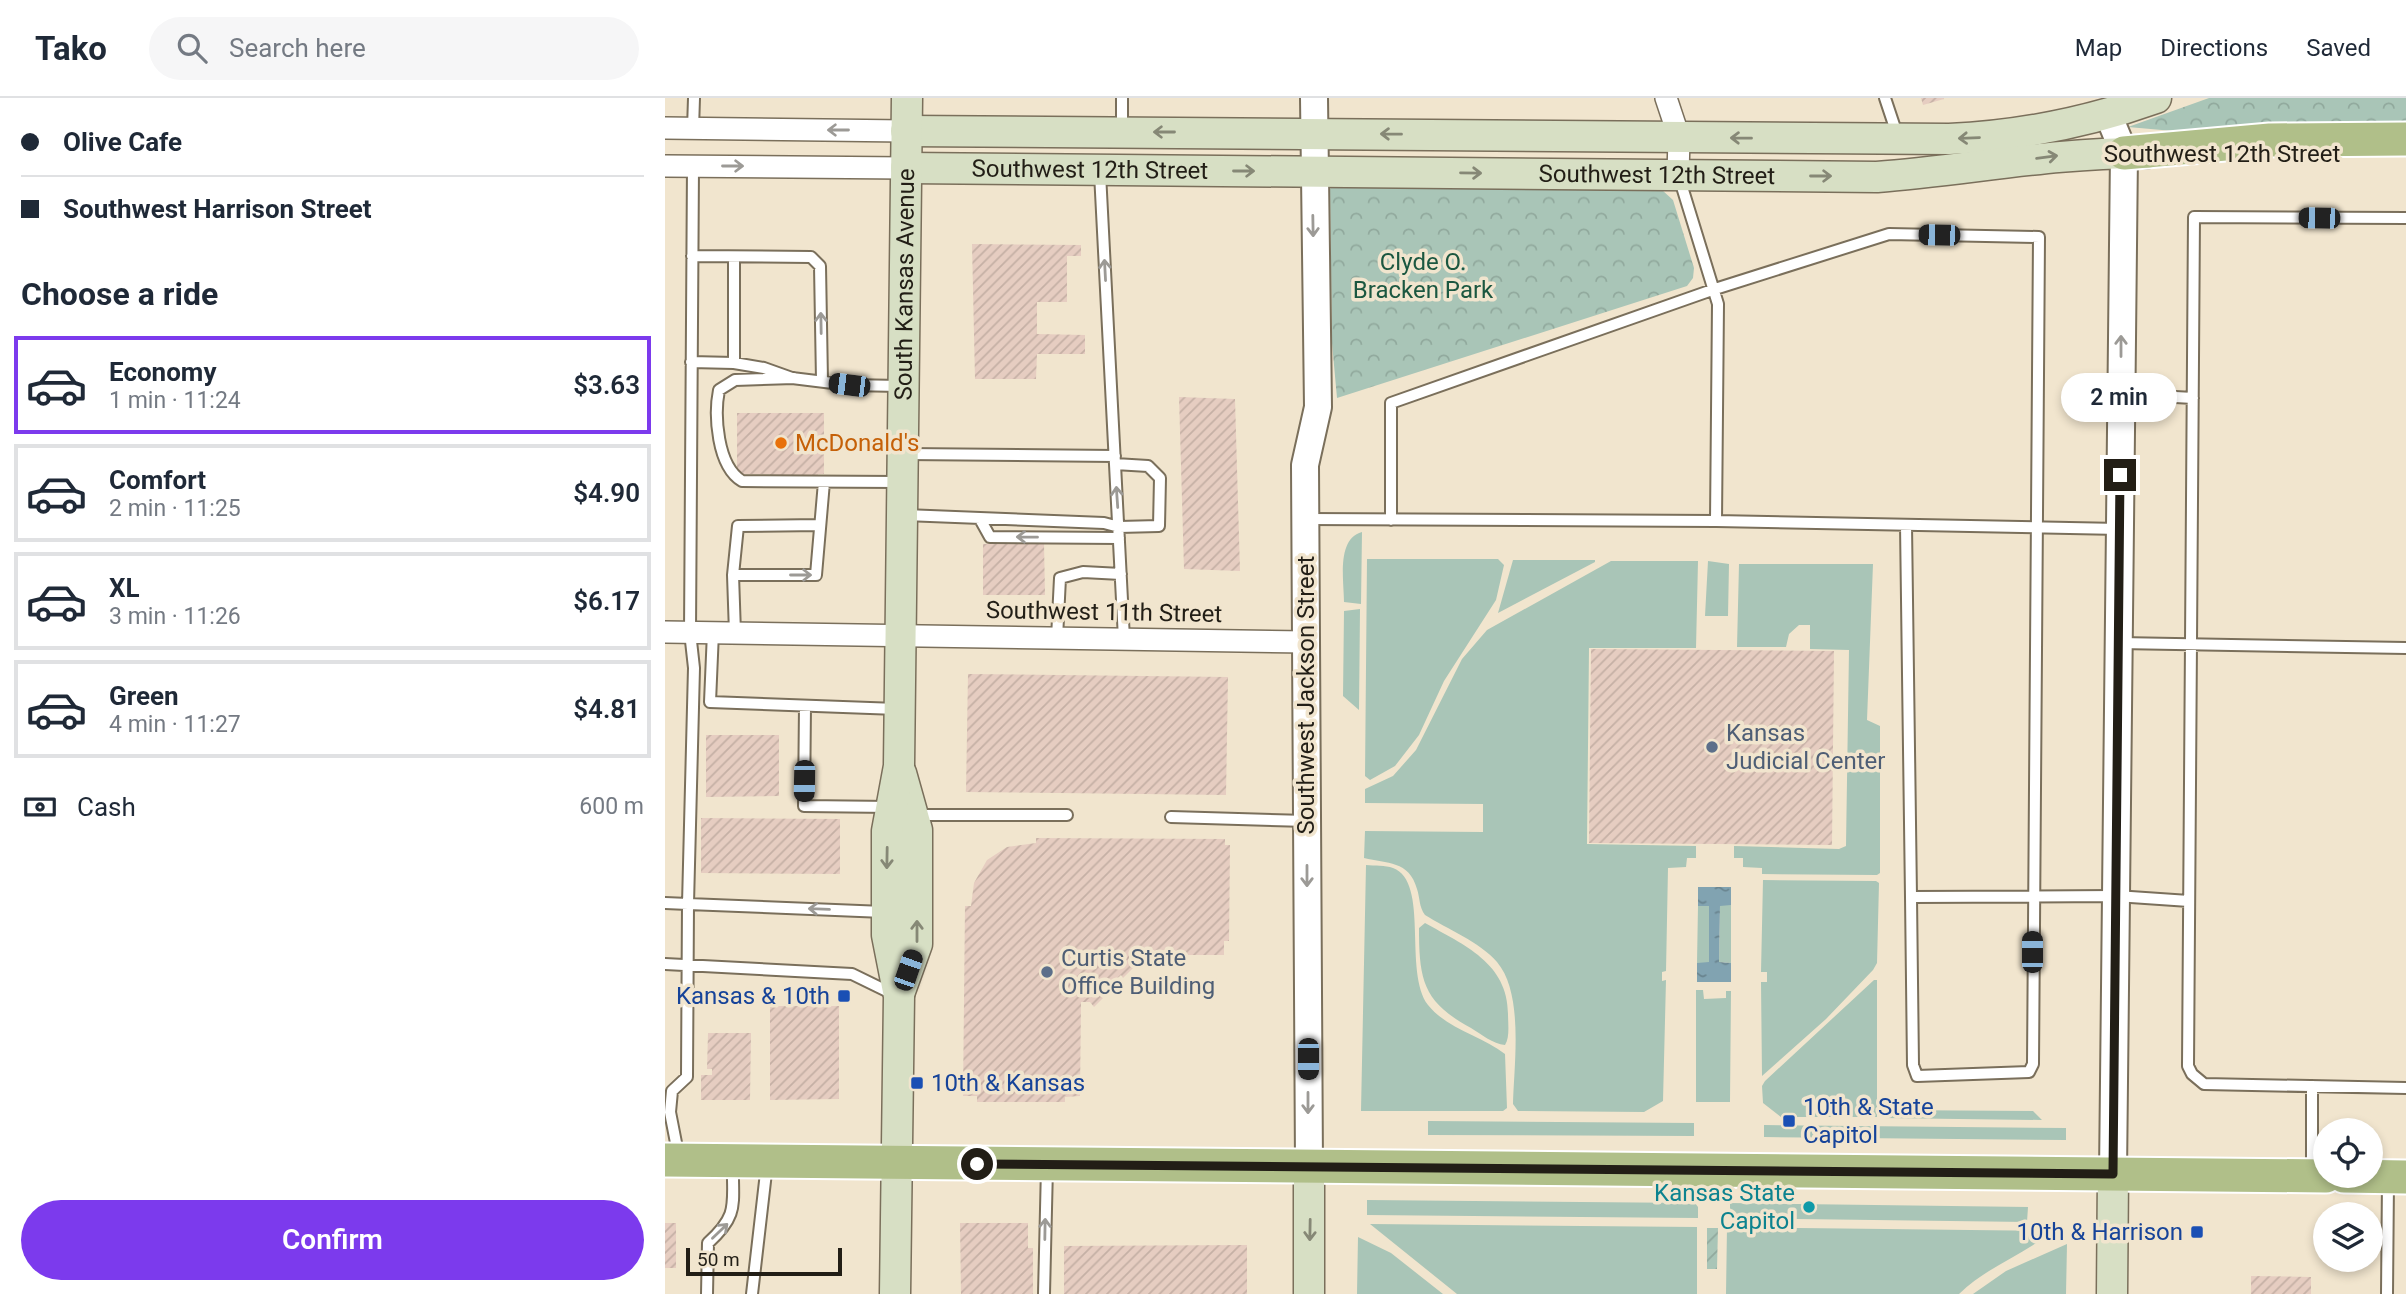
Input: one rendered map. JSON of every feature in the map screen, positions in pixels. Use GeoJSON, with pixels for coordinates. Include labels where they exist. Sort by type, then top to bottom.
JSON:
{"type":"FeatureCollection","features":[{"type":"Feature","properties":{"kind":"main road","name":"South Kansas Avenue"},"geometry":{"type":"LineString","coordinates":[[899,996],[917,944],[917,830],[902,811],[899,766],[907,98]]}},
{"type":"Feature","properties":{"kind":"main road","name":"Southwest 12th Street"},"geometry":{"type":"LineString","coordinates":[[907,131],[1899,139],[1987,137],[2106,106],[2157,98]]}},
{"type":"Feature","properties":{"kind":"main road"},"geometry":{"type":"LineString","coordinates":[[2124,153],[2270,140],[2406,138]]}},
{"type":"Feature","properties":{"kind":"main road","name":"Southwest 12th Street"},"geometry":{"type":"LineString","coordinates":[[906,168],[1877,177],[2055,156],[2124,153],[2406,154]]}},
{"type":"Feature","properties":{"kind":"main road","name":"South Kansas Avenue"},"geometry":{"type":"LineString","coordinates":[[895,1294],[899,996],[887,935],[887,831],[902,811]]}},
{"type":"Feature","properties":{"kind":"main road"},"geometry":{"type":"LineString","coordinates":[[672,1160],[2313,1176]]}},
{"type":"Feature","properties":{"kind":"main road","name":"Southwest Jackson Street"},"geometry":{"type":"LineString","coordinates":[[1309,1167],[1309,1294]]}},
{"type":"Feature","properties":{"kind":"main road"},"geometry":{"type":"LineString","coordinates":[[2112,1294],[2113,1174]]}},
{"type":"Feature","properties":{"kind":"street","name":"Southwest Jackson Street"},"geometry":{"type":"LineString","coordinates":[[1309,1167],[1305,465],[1318,407],[1314,98]]}},
{"type":"Feature","properties":{"kind":"street"},"geometry":{"type":"LineString","coordinates":[[1666,98],[1679,137],[1678,175]]}},
{"type":"Feature","properties":{"kind":"street"},"geometry":{"type":"LineString","coordinates":[[2106,106],[2124,153],[2113,1174]]}},
{"type":"Feature","properties":{"kind":"street"},"geometry":{"type":"LineString","coordinates":[[665,128],[907,131]]}},
{"type":"Feature","properties":{"kind":"street"},"geometry":{"type":"LineString","coordinates":[[665,166],[906,168]]}},
{"type":"Feature","properties":{"kind":"street","name":"Southwest 11th Street"},"geometry":{"type":"LineString","coordinates":[[665,632],[1306,642]]}},
{"type":"Feature","properties":{"kind":"lane"},"geometry":{"type":"LineString","coordinates":[[694,98],[694,129]]}},
{"type":"Feature","properties":{"kind":"lane"},"geometry":{"type":"LineString","coordinates":[[1122,98],[1122,132]]}},
{"type":"Feature","properties":{"kind":"lane"},"geometry":{"type":"LineString","coordinates":[[1885,98],[1899,139]]}},
{"type":"Feature","properties":{"kind":"lane"},"geometry":{"type":"LineString","coordinates":[[672,1160],[672,1091],[687,1077],[694,668],[690,632],[693,166]]}},
{"type":"Feature","properties":{"kind":"lane"},"geometry":{"type":"LineString","coordinates":[[1100,170],[1124,639]]}},
{"type":"Feature","properties":{"kind":"lane"},"geometry":{"type":"LineString","coordinates":[[1678,175],[1718,304],[1716,521]]}},
{"type":"Feature","properties":{"kind":"lane"},"geometry":{"type":"LineString","coordinates":[[2406,218],[2194,217],[2188,1066],[2192,1074],[2204,1084],[2406,1088]]}},
{"type":"Feature","properties":{"kind":"lane"},"geometry":{"type":"LineString","coordinates":[[1391,520],[1391,403],[1715,289],[1889,234],[2039,237],[2032,1069],[2024,1074],[1920,1077],[1914,1072],[1906,525]]}},
{"type":"Feature","properties":{"kind":"lane"},"geometry":{"type":"LineString","coordinates":[[692,256],[811,257],[820,265],[822,382]]}},
{"type":"Feature","properties":{"kind":"lane"},"geometry":{"type":"LineString","coordinates":[[734,257],[734,363]]}},
{"type":"Feature","properties":{"kind":"lane"},"geometry":{"type":"LineString","coordinates":[[691,362],[734,363],[764,368],[794,378]]}},
{"type":"Feature","properties":{"kind":"lane"},"geometry":{"type":"LineString","coordinates":[[903,386],[849,385],[794,378],[735,380],[719,390],[716,407],[727,466],[733,476],[742,481],[824,482],[902,468],[1115,460],[1148,466],[1160,478],[1159,526],[1119,533],[990,537],[980,519]]}},
{"type":"Feature","properties":{"kind":"lane"},"geometry":{"type":"LineString","coordinates":[[2121,394],[2193,398]]}},
{"type":"Feature","properties":{"kind":"lane"},"geometry":{"type":"LineString","coordinates":[[733,575],[816,575],[824,482]]}},
{"type":"Feature","properties":{"kind":"lane"},"geometry":{"type":"LineString","coordinates":[[902,515],[1104,523],[1119,533]]}},
{"type":"Feature","properties":{"kind":"lane"},"geometry":{"type":"LineString","coordinates":[[1305,519],[1716,521],[2120,528]]}},
{"type":"Feature","properties":{"kind":"lane"},"geometry":{"type":"LineString","coordinates":[[735,633],[733,575],[737,526],[820,525]]}},
{"type":"Feature","properties":{"kind":"lane"},"geometry":{"type":"LineString","coordinates":[[1057,638],[1060,578],[1083,572],[1121,574]]}},
{"type":"Feature","properties":{"kind":"lane"},"geometry":{"type":"LineString","coordinates":[[713,632],[710,702],[899,709]]}},
{"type":"Feature","properties":{"kind":"lane"},"geometry":{"type":"LineString","coordinates":[[2119,643],[2406,648]]}},
{"type":"Feature","properties":{"kind":"lane"},"geometry":{"type":"LineString","coordinates":[[806,706],[804,806],[1067,815]]}},
{"type":"Feature","properties":{"kind":"lane"},"geometry":{"type":"LineString","coordinates":[[1171,817],[1307,821]]}},
{"type":"Feature","properties":{"kind":"lane"},"geometry":{"type":"LineString","coordinates":[[1911,897],[2116,896],[2189,901]]}},
{"type":"Feature","properties":{"kind":"lane"},"geometry":{"type":"LineString","coordinates":[[665,903],[887,912]]}},
{"type":"Feature","properties":{"kind":"lane"},"geometry":{"type":"LineString","coordinates":[[665,964],[852,974],[899,996]]}},
{"type":"Feature","properties":{"kind":"lane"},"geometry":{"type":"LineString","coordinates":[[2312,1086],[2317,1118]]}},
{"type":"Feature","properties":{"kind":"lane"},"geometry":{"type":"LineString","coordinates":[[707,1294],[708,1243],[728,1225],[732,1213],[733,1161]]}},
{"type":"Feature","properties":{"kind":"lane"},"geometry":{"type":"LineString","coordinates":[[752,1294],[768,1162]]}},
{"type":"Feature","properties":{"kind":"lane"},"geometry":{"type":"LineString","coordinates":[[1045,1294],[1047,1164]]}},
{"type":"Feature","properties":{"kind":"lane"},"geometry":{"type":"LineString","coordinates":[[2387,1294],[2397,1177]]}},
{"type":"Feature","properties":{"kind":"green space"},"geometry":{"type":"Polygon","coordinates":[[[2209,98],[2406,98],[2406,130],[2173,131],[2128,127],[2209,98]]]}},
{"type":"Feature","properties":{"kind":"green space","name":"Clyde O. Bracken Park"},"geometry":{"type":"Polygon","coordinates":[[[1333,185],[1662,190],[1673,200],[1694,268],[1693,278],[1687,286],[1337,398],[1332,343],[1330,189],[1333,185]]]}},
{"type":"Feature","properties":{"kind":"green space"},"geometry":{"type":"Polygon","coordinates":[[[1362,532],[1361,604],[1344,602],[1345,552],[1348,543],[1362,532]]]}},
{"type":"Feature","properties":{"kind":"green space"},"geometry":{"type":"Polygon","coordinates":[[[1367,559],[1498,559],[1504,565],[1496,600],[1444,681],[1419,735],[1395,766],[1370,780],[1365,776],[1367,559]]]}},
{"type":"Feature","properties":{"kind":"green space"},"geometry":{"type":"Polygon","coordinates":[[[1513,560],[1595,560],[1595,562],[1498,613],[1513,560]]]}},
{"type":"Feature","properties":{"kind":"green space"},"geometry":{"type":"Polygon","coordinates":[[[1611,561],[1698,561],[1696,648],[1589,648],[1587,844],[1696,846],[1696,858],[1687,858],[1686,867],[1668,868],[1666,971],[1662,972],[1662,981],[1666,980],[1663,1101],[1644,1112],[1518,1111],[1513,1104],[1514,1010],[1511,992],[1497,962],[1482,948],[1425,915],[1413,880],[1403,868],[1364,858],[1365,831],[1483,832],[1483,804],[1365,803],[1365,789],[1393,776],[1416,750],[1462,659],[1487,630],[1611,561]]]}},
{"type":"Feature","properties":{"kind":"green space"},"geometry":{"type":"Polygon","coordinates":[[[1708,561],[1729,564],[1728,616],[1705,616],[1708,561]]]}},
{"type":"Feature","properties":{"kind":"green space"},"geometry":{"type":"Polygon","coordinates":[[[1739,564],[1873,564],[1867,720],[1880,726],[1880,873],[1877,875],[1762,874],[1762,868],[1743,867],[1743,858],[1734,858],[1734,846],[1839,849],[1846,846],[1849,650],[1810,649],[1810,625],[1799,625],[1789,634],[1786,647],[1737,647],[1739,564]]]}},
{"type":"Feature","properties":{"kind":"green space"},"geometry":{"type":"Polygon","coordinates":[[[1360,609],[1359,710],[1343,696],[1344,611],[1360,609]]]}},
{"type":"Feature","properties":{"kind":"green space"},"geometry":{"type":"Polygon","coordinates":[[[1366,865],[1393,868],[1404,877],[1411,891],[1417,972],[1428,1005],[1445,1020],[1505,1054],[1507,1108],[1503,1111],[1361,1111],[1366,865]]]}},
{"type":"Feature","properties":{"kind":"green space"},"geometry":{"type":"Polygon","coordinates":[[[1763,880],[1879,883],[1877,963],[1873,970],[1826,1019],[1762,1076],[1761,982],[1767,982],[1767,972],[1761,972],[1763,880]]]}},
{"type":"Feature","properties":{"kind":"green space"},"geometry":{"type":"Polygon","coordinates":[[[1720,905],[1731,905],[1731,963],[1719,962],[1720,905]]]}},
{"type":"Feature","properties":{"kind":"green space"},"geometry":{"type":"Polygon","coordinates":[[[1698,906],[1709,906],[1709,963],[1697,963],[1698,906]]]}},
{"type":"Feature","properties":{"kind":"green space"},"geometry":{"type":"Polygon","coordinates":[[[1425,923],[1468,948],[1492,969],[1501,981],[1508,1014],[1505,1045],[1492,1041],[1455,1018],[1433,999],[1420,962],[1419,928],[1425,923]]]}},
{"type":"Feature","properties":{"kind":"green space"},"geometry":{"type":"Polygon","coordinates":[[[1877,980],[1877,1117],[1781,1117],[1763,1103],[1762,1086],[1765,1081],[1877,980]]]}},
{"type":"Feature","properties":{"kind":"green space"},"geometry":{"type":"Polygon","coordinates":[[[1696,990],[1703,990],[1704,999],[1726,998],[1726,991],[1731,991],[1730,1102],[1696,1102],[1696,990]]]}},
{"type":"Feature","properties":{"kind":"green space"},"geometry":{"type":"Polygon","coordinates":[[[1883,1110],[2033,1111],[2042,1120],[1883,1118],[1883,1110]]]}},
{"type":"Feature","properties":{"kind":"green space"},"geometry":{"type":"Polygon","coordinates":[[[1428,1121],[1694,1123],[1694,1136],[1428,1135],[1428,1121]]]}},
{"type":"Feature","properties":{"kind":"green space"},"geometry":{"type":"Polygon","coordinates":[[[1764,1125],[2066,1128],[2066,1140],[1764,1137],[1764,1125]]]}},
{"type":"Feature","properties":{"kind":"green space"},"geometry":{"type":"Polygon","coordinates":[[[1367,1200],[1695,1203],[1698,1207],[1698,1218],[1367,1215],[1367,1200]]]}},
{"type":"Feature","properties":{"kind":"green space"},"geometry":{"type":"Polygon","coordinates":[[[1730,1203],[2028,1207],[2027,1222],[1730,1218],[1730,1203]]]}},
{"type":"Feature","properties":{"kind":"green space"},"geometry":{"type":"Polygon","coordinates":[[[1370,1224],[1697,1227],[1697,1294],[1457,1294],[1370,1224]]]}},
{"type":"Feature","properties":{"kind":"green space"},"geometry":{"type":"Polygon","coordinates":[[[1727,1227],[2052,1231],[1982,1275],[1959,1294],[1726,1294],[1727,1227]]]}},
{"type":"Feature","properties":{"kind":"green space"},"geometry":{"type":"Polygon","coordinates":[[[1707,1228],[1718,1228],[1717,1269],[1707,1269],[1707,1228]]]}},
{"type":"Feature","properties":{"kind":"green space"},"geometry":{"type":"Polygon","coordinates":[[[1358,1237],[1391,1253],[1443,1294],[1357,1294],[1358,1237]]]}},
{"type":"Feature","properties":{"kind":"green space"},"geometry":{"type":"Polygon","coordinates":[[[2067,1244],[2066,1294],[1973,1294],[2006,1271],[2067,1244]]]}},
{"type":"Feature","properties":{"kind":"water"},"geometry":{"type":"Polygon","coordinates":[[[1698,887],[1731,887],[1731,905],[1720,906],[1719,962],[1731,963],[1731,982],[1697,982],[1697,963],[1709,962],[1709,906],[1698,906],[1698,887]]]}},
{"type":"Feature","properties":{"kind":"building"},"geometry":{"type":"Polygon","coordinates":[[[1921,98],[1944,98],[1944,99],[1923,105],[1921,98]]]}},
{"type":"Feature","properties":{"kind":"building"},"geometry":{"type":"Polygon","coordinates":[[[972,244],[1081,245],[1081,256],[1067,256],[1067,302],[1037,302],[1037,334],[1085,335],[1085,354],[1037,354],[1036,379],[975,379],[972,244]]]}},
{"type":"Feature","properties":{"kind":"building"},"geometry":{"type":"Polygon","coordinates":[[[1179,397],[1235,399],[1240,571],[1184,569],[1179,397]]]}},
{"type":"Feature","properties":{"kind":"building","name":"McDonald's"},"geometry":{"type":"Polygon","coordinates":[[[737,413],[824,413],[824,474],[818,474],[818,480],[770,480],[770,474],[737,474],[737,413]]]}},
{"type":"Feature","properties":{"kind":"building"},"geometry":{"type":"Polygon","coordinates":[[[1044,543],[1045,595],[983,595],[983,544],[1044,543]]]}},
{"type":"Feature","properties":{"kind":"building","name":"Kansas Judicial Center"},"geometry":{"type":"Polygon","coordinates":[[[1591,649],[1834,651],[1832,845],[1589,843],[1591,649]]]}},
{"type":"Feature","properties":{"kind":"building"},"geometry":{"type":"Polygon","coordinates":[[[968,674],[1228,677],[1226,795],[966,792],[968,674]]]}},
{"type":"Feature","properties":{"kind":"building"},"geometry":{"type":"Polygon","coordinates":[[[706,735],[779,735],[779,796],[706,797],[706,735]]]}},
{"type":"Feature","properties":{"kind":"building"},"geometry":{"type":"Polygon","coordinates":[[[701,818],[840,819],[840,874],[701,873],[701,818]]]}},
{"type":"Feature","properties":{"kind":"building","name":"Curtis State Office Building"},"geometry":{"type":"Polygon","coordinates":[[[1036,838],[1225,839],[1225,845],[1230,845],[1229,941],[1224,941],[1224,955],[1129,955],[1129,964],[1133,968],[1123,978],[1121,975],[1100,995],[1103,998],[1094,1007],[1090,1002],[1081,1002],[1080,1096],[1065,1097],[1065,1102],[977,1102],[977,1096],[963,1096],[965,906],[971,906],[974,883],[987,860],[1007,847],[1036,843],[1036,838]]]}},
{"type":"Feature","properties":{"kind":"building"},"geometry":{"type":"Polygon","coordinates":[[[770,1006],[839,1006],[839,1099],[770,1100],[770,1006]]]}},
{"type":"Feature","properties":{"kind":"building"},"geometry":{"type":"Polygon","coordinates":[[[708,1033],[751,1033],[750,1100],[701,1100],[701,1075],[712,1075],[712,1069],[707,1069],[708,1033]]]}},
{"type":"Feature","properties":{"kind":"building"},"geometry":{"type":"Polygon","coordinates":[[[665,1223],[676,1223],[676,1268],[665,1268],[665,1223]]]}},
{"type":"Feature","properties":{"kind":"building"},"geometry":{"type":"Polygon","coordinates":[[[960,1223],[1028,1223],[1028,1248],[1033,1248],[1033,1294],[961,1294],[960,1223]]]}},
{"type":"Feature","properties":{"kind":"building"},"geometry":{"type":"Polygon","coordinates":[[[1247,1245],[1247,1294],[1064,1294],[1064,1246],[1247,1245]]]}},
{"type":"Feature","properties":{"kind":"building"},"geometry":{"type":"Polygon","coordinates":[[[2251,1276],[2311,1277],[2311,1294],[2251,1294],[2251,1276]]]}},
{"type":"Feature","properties":{"kind":"place","name":"McDonald's"},"geometry":{"type":"Point","coordinates":[781,443]}},
{"type":"Feature","properties":{"kind":"place","name":"Kansas Judicial Center"},"geometry":{"type":"Point","coordinates":[1712,747]}},
{"type":"Feature","properties":{"kind":"place","name":"Curtis State Office Building"},"geometry":{"type":"Point","coordinates":[1047,972]}},
{"type":"Feature","properties":{"kind":"place","name":"Kansas & 10th"},"geometry":{"type":"Point","coordinates":[844,996]}},
{"type":"Feature","properties":{"kind":"place","name":"10th & Kansas"},"geometry":{"type":"Point","coordinates":[917,1083]}},
{"type":"Feature","properties":{"kind":"place","name":"10th & State Capitol"},"geometry":{"type":"Point","coordinates":[1789,1121]}},
{"type":"Feature","properties":{"kind":"place","name":"Kansas State Capitol"},"geometry":{"type":"Point","coordinates":[1809,1207]}},
{"type":"Feature","properties":{"kind":"place","name":"10th & Harrison"},"geometry":{"type":"Point","coordinates":[2197,1232]}},
{"type":"Feature","properties":{"kind":"route"},"geometry":{"type":"LineString","coordinates":[[977,1164],[2113,1174],[2120,475]]}}]}
